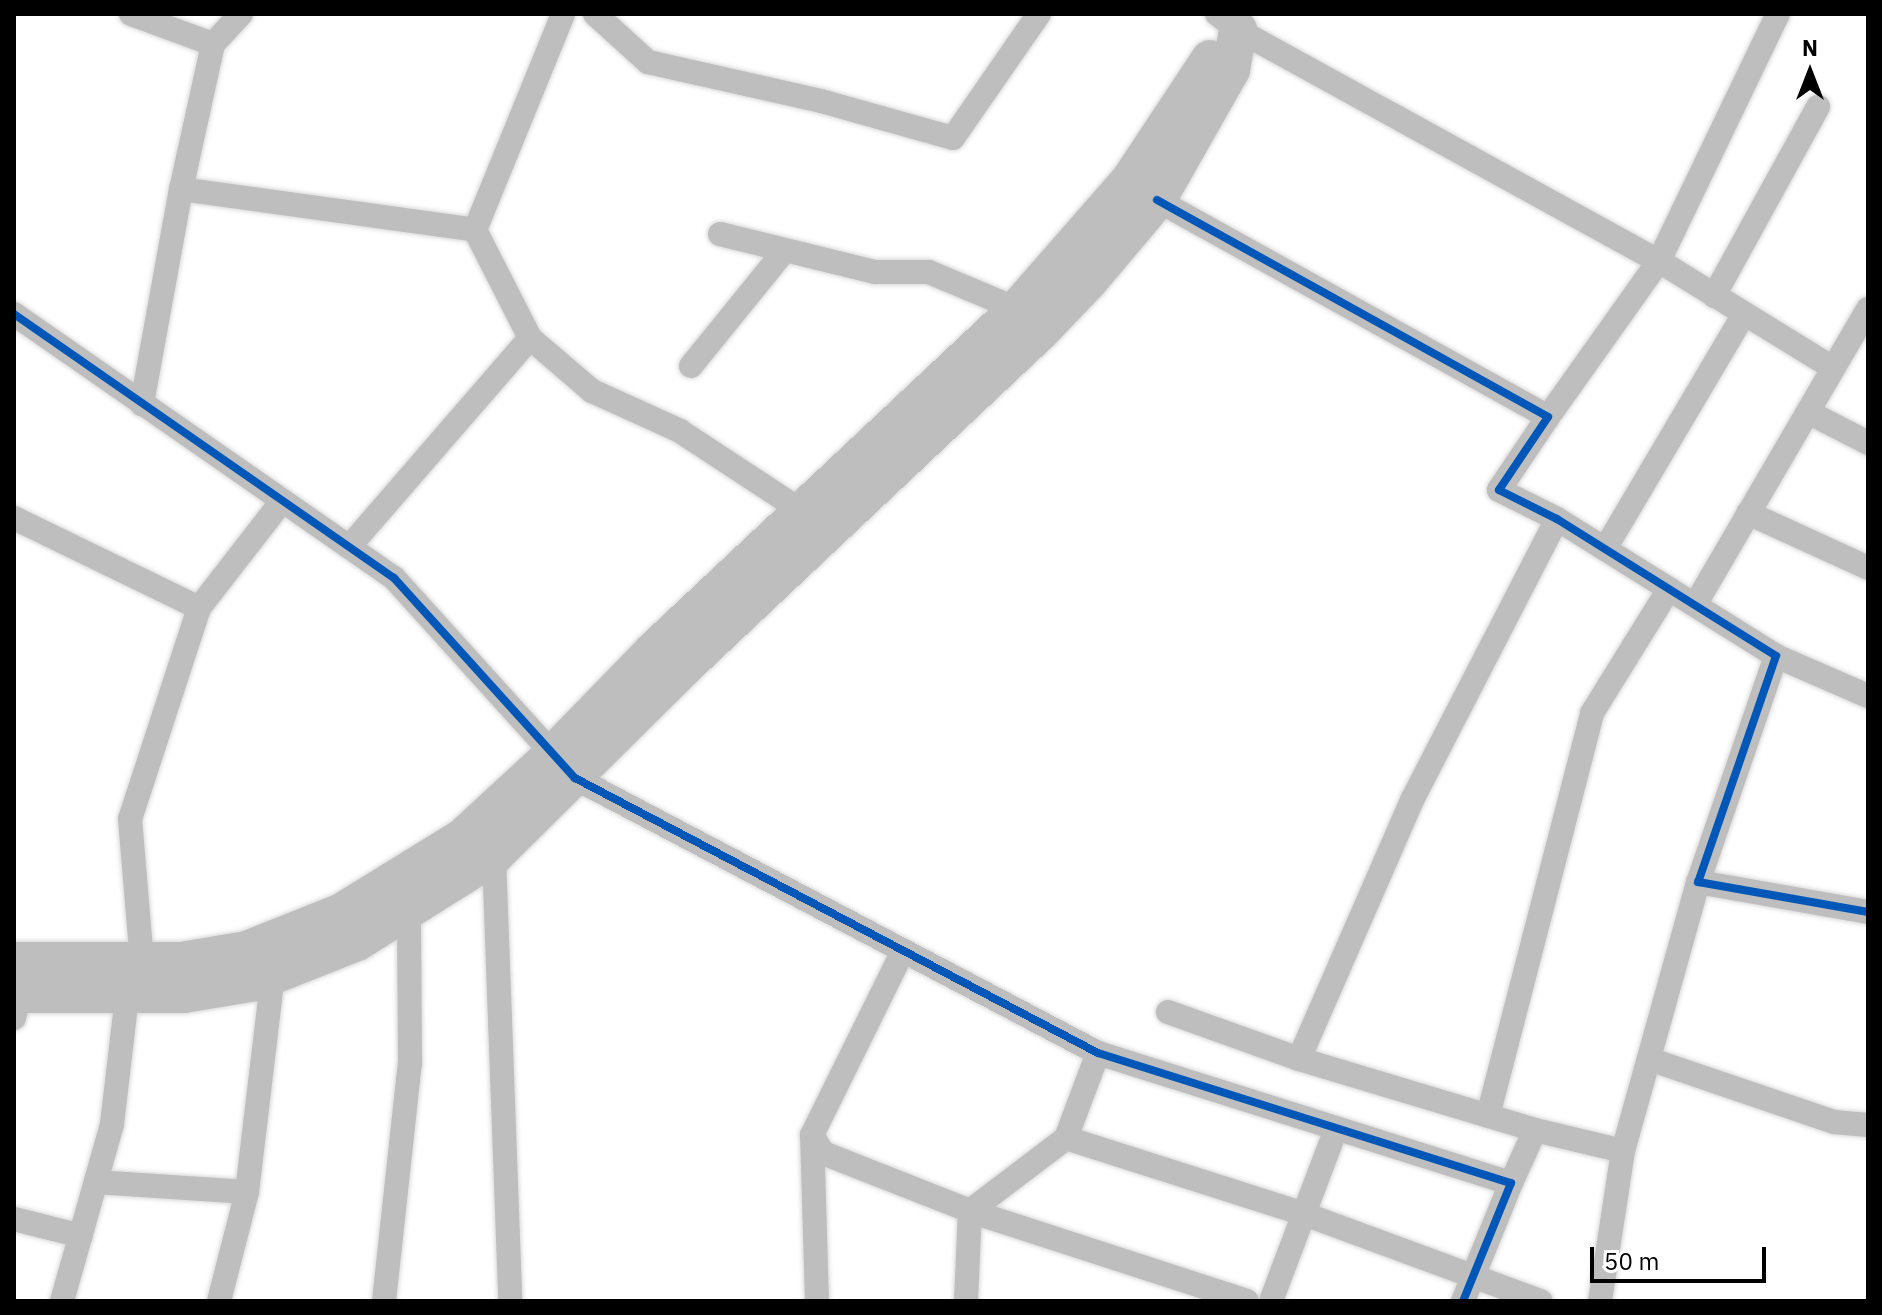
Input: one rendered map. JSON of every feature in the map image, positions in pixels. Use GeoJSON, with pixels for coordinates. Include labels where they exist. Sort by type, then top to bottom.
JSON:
{"type":"FeatureCollection","features":[{"type":"Feature","properties":{"kind":"main road"},"geometry":{"type":"LineString","coordinates":[[666,662],[1040,332],[1157,200],[1231,70],[1234,19]]}},
{"type":"Feature","properties":{"kind":"main road"},"geometry":{"type":"LineString","coordinates":[[133,972],[184,994],[256,982],[357,942],[494,856],[564,766],[666,662],[802,511],[1017,309],[1130,180],[1234,19]]}},
{"type":"Feature","properties":{"kind":"main road"},"geometry":{"type":"LineString","coordinates":[[16,992],[247,950],[342,912],[462,838],[564,766]]}},
{"type":"Feature","properties":{"kind":"street"},"geometry":{"type":"LineString","coordinates":[[131,14],[213,44]]}},
{"type":"Feature","properties":{"kind":"street"},"geometry":{"type":"LineString","coordinates":[[142,404],[181,189],[213,44],[241,14]]}},
{"type":"Feature","properties":{"kind":"street"},"geometry":{"type":"LineString","coordinates":[[563,14],[475,230],[530,338],[592,391],[680,431],[802,511]]}},
{"type":"Feature","properties":{"kind":"street"},"geometry":{"type":"LineString","coordinates":[[595,14],[648,62],[821,101],[953,138],[1039,14]]}},
{"type":"Feature","properties":{"kind":"street"},"geometry":{"type":"LineString","coordinates":[[1778,14],[1659,261],[1499,490],[1557,519],[1776,656],[1868,696]]}},
{"type":"Feature","properties":{"kind":"street"},"geometry":{"type":"LineString","coordinates":[[1234,19],[1659,261],[1833,368]]}},
{"type":"Feature","properties":{"kind":"street"},"geometry":{"type":"LineString","coordinates":[[1714,296],[1818,107]]}},
{"type":"Feature","properties":{"kind":"street"},"geometry":{"type":"LineString","coordinates":[[181,189],[475,230]]}},
{"type":"Feature","properties":{"kind":"street"},"geometry":{"type":"LineString","coordinates":[[1157,200],[1548,417]]}},
{"type":"Feature","properties":{"kind":"street"},"geometry":{"type":"LineString","coordinates":[[720,234],[875,272],[929,272],[1017,309]]}},
{"type":"Feature","properties":{"kind":"street"},"geometry":{"type":"LineString","coordinates":[[691,366],[785,250]]}},
{"type":"Feature","properties":{"kind":"street"},"geometry":{"type":"LineString","coordinates":[[1695,605],[1868,309]]}},
{"type":"Feature","properties":{"kind":"street"},"geometry":{"type":"LineString","coordinates":[[14,314],[394,578],[564,766],[903,951],[1098,1053],[1511,1183]]}},
{"type":"Feature","properties":{"kind":"street"},"geometry":{"type":"LineString","coordinates":[[1605,549],[1744,314]]}},
{"type":"Feature","properties":{"kind":"street"},"geometry":{"type":"LineString","coordinates":[[349,547],[530,338]]}},
{"type":"Feature","properties":{"kind":"street"},"geometry":{"type":"LineString","coordinates":[[1808,412],[1868,443]]}},
{"type":"Feature","properties":{"kind":"street"},"geometry":{"type":"LineString","coordinates":[[62,1301],[112,1124],[133,972],[130,819],[199,608],[282,501]]}},
{"type":"Feature","properties":{"kind":"street"},"geometry":{"type":"LineString","coordinates":[[1748,513],[1868,568]]}},
{"type":"Feature","properties":{"kind":"street"},"geometry":{"type":"LineString","coordinates":[[14,518],[199,608]]}},
{"type":"Feature","properties":{"kind":"street"},"geometry":{"type":"LineString","coordinates":[[1299,1059],[1412,800],[1557,519]]}},
{"type":"Feature","properties":{"kind":"street"},"geometry":{"type":"LineString","coordinates":[[1488,1116],[1592,713],[1669,589]]}},
{"type":"Feature","properties":{"kind":"street"},"geometry":{"type":"LineString","coordinates":[[1600,1301],[1623,1151],[1698,882],[1776,656]]}},
{"type":"Feature","properties":{"kind":"street"},"geometry":{"type":"LineString","coordinates":[[494,856],[510,1301]]}},
{"type":"Feature","properties":{"kind":"street"},"geometry":{"type":"LineString","coordinates":[[1698,882],[1868,912]]}},
{"type":"Feature","properties":{"kind":"street"},"geometry":{"type":"LineString","coordinates":[[384,1301],[410,1063],[409,910]]}},
{"type":"Feature","properties":{"kind":"street"},"geometry":{"type":"LineString","coordinates":[[817,1301],[812,1135],[903,951]]}},
{"type":"Feature","properties":{"kind":"street"},"geometry":{"type":"LineString","coordinates":[[219,1301],[247,1192],[273,975]]}},
{"type":"Feature","properties":{"kind":"street"},"geometry":{"type":"LineString","coordinates":[[1168,1012],[1299,1059],[1535,1130],[1623,1151]]}},
{"type":"Feature","properties":{"kind":"street"},"geometry":{"type":"LineString","coordinates":[[970,1211],[1066,1138],[1098,1053]]}},
{"type":"Feature","properties":{"kind":"street"},"geometry":{"type":"LineString","coordinates":[[1649,1059],[1834,1122],[1868,1125]]}},
{"type":"Feature","properties":{"kind":"street"},"geometry":{"type":"LineString","coordinates":[[1271,1301],[1336,1129]]}},
{"type":"Feature","properties":{"kind":"street"},"geometry":{"type":"LineString","coordinates":[[1463,1301],[1535,1130]]}},
{"type":"Feature","properties":{"kind":"street"},"geometry":{"type":"LineString","coordinates":[[812,1135],[823,1153],[970,1211],[1247,1301]]}},
{"type":"Feature","properties":{"kind":"street"},"geometry":{"type":"LineString","coordinates":[[1066,1138],[1304,1214],[1541,1301]]}},
{"type":"Feature","properties":{"kind":"street"},"geometry":{"type":"LineString","coordinates":[[96,1182],[247,1192]]}},
{"type":"Feature","properties":{"kind":"street"},"geometry":{"type":"LineString","coordinates":[[966,1301],[970,1211]]}},
{"type":"Feature","properties":{"kind":"street"},"geometry":{"type":"LineString","coordinates":[[14,1219],[81,1236]]}},
{"type":"Feature","properties":{"kind":"cycle path"},"geometry":{"type":"LineString","coordinates":[[1157,200],[1548,417],[1499,490],[1557,519],[1776,656],[1698,882],[1868,912]]}},
{"type":"Feature","properties":{"kind":"cycle path"},"geometry":{"type":"LineString","coordinates":[[14,314],[394,578],[575,778],[1098,1053],[1511,1183],[1463,1301]]}}]}
